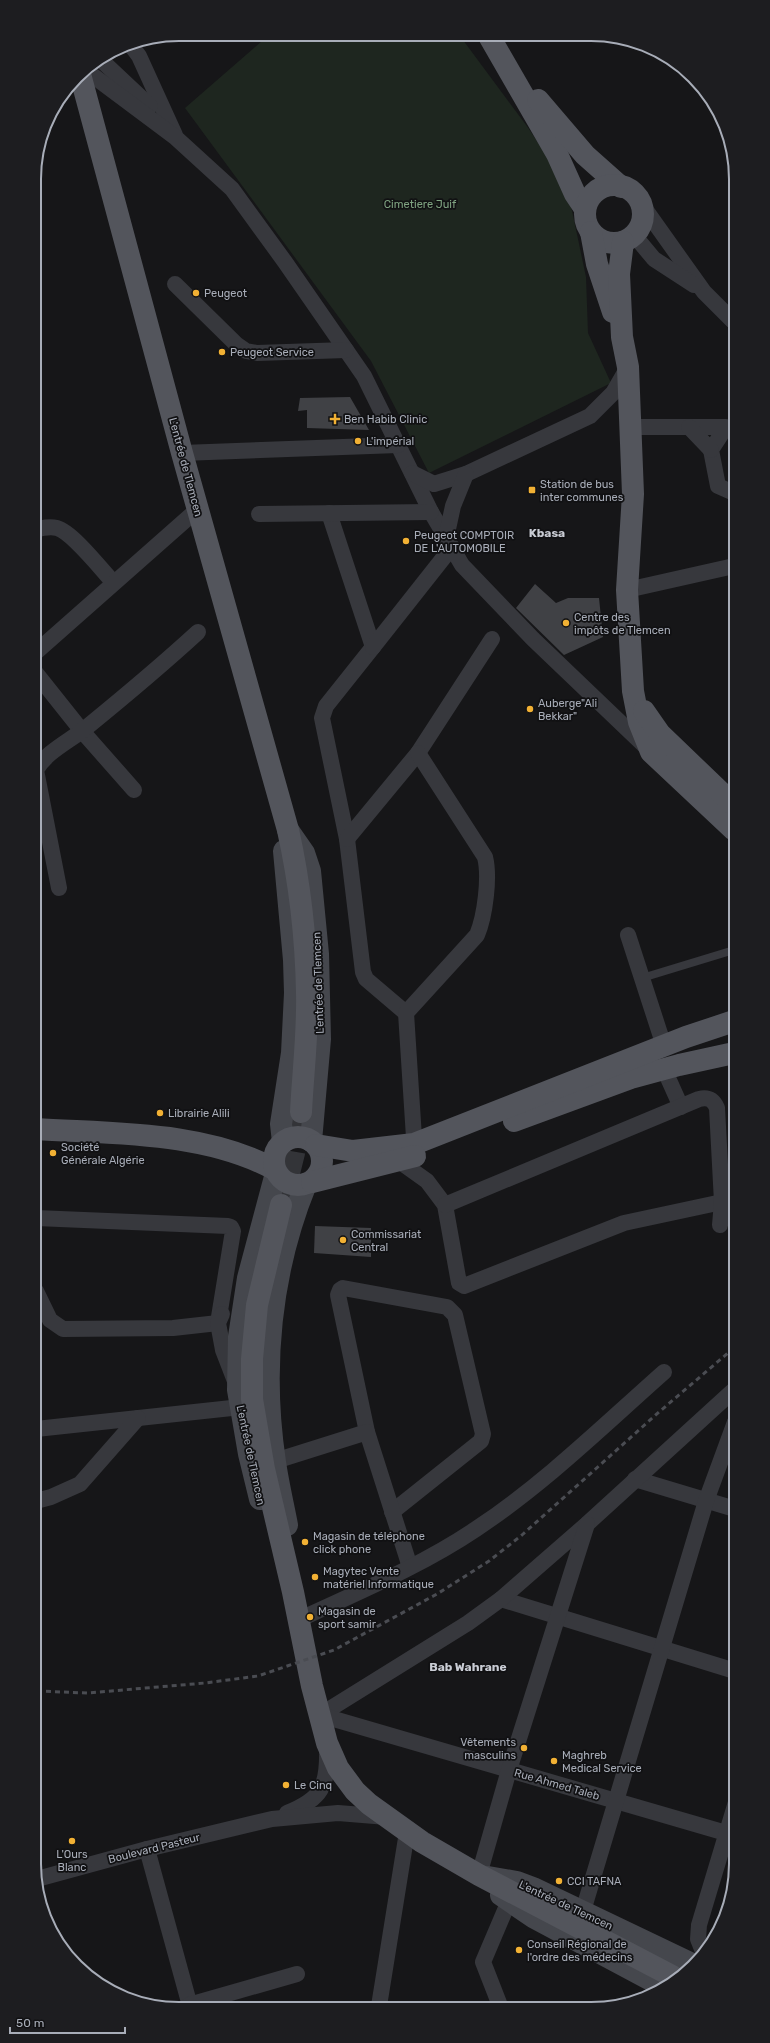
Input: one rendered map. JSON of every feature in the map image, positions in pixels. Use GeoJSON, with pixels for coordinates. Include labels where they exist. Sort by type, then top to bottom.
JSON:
{"type":"FeatureCollection","features":[{"type":"Feature","properties":{"kind":"main road"},"geometry":{"type":"LineString","coordinates":[[492,41],[557,154],[575,194],[586,209]]}},
{"type":"Feature","properties":{"kind":"main road"},"geometry":{"type":"LineString","coordinates":[[506,63],[585,155],[621,187]]}},
{"type":"Feature","properties":{"kind":"main road","name":"L'entrée de Tlemcen"},"geometry":{"type":"LineString","coordinates":[[82,80],[182,453],[288,830],[300,892],[305,943],[307,1019],[301,1112]]}},
{"type":"Feature","properties":{"kind":"main road"},"geometry":{"type":"LineString","coordinates":[[591,232],[606,242],[628,238],[639,228],[642,219],[640,202],[628,190],[621,187],[611,186],[598,190],[589,200],[586,209],[587,225],[591,232],[597,264],[622,337],[628,367],[632,427],[633,494],[627,590],[633,691],[639,722],[651,752],[729,825]]}},
{"type":"Feature","properties":{"kind":"main road"},"geometry":{"type":"LineString","coordinates":[[622,337],[619,274],[628,238]]}},
{"type":"Feature","properties":{"kind":"main road"},"geometry":{"type":"LineString","coordinates":[[633,691],[648,719],[660,734],[729,800]]}},
{"type":"Feature","properties":{"kind":"main road","name":"L'entrée de Tlemcen"},"geometry":{"type":"LineString","coordinates":[[288,830],[304,853],[310,871],[318,954],[320,1039],[314,1143]]}},
{"type":"Feature","properties":{"kind":"main road","name":"L'entrée de Tlemcen"},"geometry":{"type":"LineString","coordinates":[[281,1144],[281,1124],[292,1053],[295,993],[294,960],[284,853],[288,830]]}},
{"type":"Feature","properties":{"kind":"main road"},"geometry":{"type":"LineString","coordinates":[[668,1057],[729,1024]]}},
{"type":"Feature","properties":{"kind":"main road"},"geometry":{"type":"LineString","coordinates":[[41,1129],[162,1138],[236,1152],[275,1171],[286,1183],[300,1186],[415,1151],[628,1070],[729,1039]]}},
{"type":"Feature","properties":{"kind":"main road"},"geometry":{"type":"LineString","coordinates":[[668,1057],[729,1053]]}},
{"type":"Feature","properties":{"kind":"main road"},"geometry":{"type":"LineString","coordinates":[[162,1138],[191,1136],[281,1144]]}},
{"type":"Feature","properties":{"kind":"main road"},"geometry":{"type":"LineString","coordinates":[[275,1171],[273,1160],[281,1144],[288,1139],[300,1137],[314,1143],[353,1151],[415,1151]]}},
{"type":"Feature","properties":{"kind":"main road"},"geometry":{"type":"LineString","coordinates":[[309,1183],[318,1176],[322,1160],[314,1143]]}},
{"type":"Feature","properties":{"kind":"main road","name":"L'entrée de Tlemcen"},"geometry":{"type":"LineString","coordinates":[[275,1171],[248,1278],[239,1337],[239,1399],[249,1454],[273,1550],[279,1566],[293,1592]]}},
{"type":"Feature","properties":{"kind":"main road","name":"L'entrée de Tlemcen"},"geometry":{"type":"LineString","coordinates":[[309,1183],[296,1208],[276,1284],[268,1358],[275,1461],[290,1542],[293,1592],[312,1686],[327,1743],[338,1768],[350,1785],[369,1804],[407,1832],[448,1858],[666,1980]]}},
{"type":"Feature","properties":{"kind":"main road"},"geometry":{"type":"LineString","coordinates":[[280,1204],[262,1277],[254,1327],[252,1399],[264,1469],[293,1592]]}},
{"type":"Feature","properties":{"kind":"main road","name":"L'entrée de Tlemcen"},"geometry":{"type":"LineString","coordinates":[[479,1875],[509,1901],[533,1917],[666,1980]]}},
{"type":"Feature","properties":{"kind":"main road","name":"L'entrée de Tlemcen"},"geometry":{"type":"LineString","coordinates":[[479,1875],[517,1882],[583,1911],[688,1962]]}},
{"type":"Feature","properties":{"kind":"street"},"geometry":{"type":"LineString","coordinates":[[133,48],[139,56],[176,137]]}},
{"type":"Feature","properties":{"kind":"street"},"geometry":{"type":"LineString","coordinates":[[104,63],[140,97],[176,137],[232,189],[285,262],[364,376],[431,512],[462,566],[528,633],[651,752]]}},
{"type":"Feature","properties":{"kind":"street"},"geometry":{"type":"LineString","coordinates":[[89,74],[176,137]]}},
{"type":"Feature","properties":{"kind":"street"},"geometry":{"type":"LineString","coordinates":[[140,97],[152,85]]}},
{"type":"Feature","properties":{"kind":"street"},"geometry":{"type":"LineString","coordinates":[[640,202],[704,292],[729,317]]}},
{"type":"Feature","properties":{"kind":"street"},"geometry":{"type":"LineString","coordinates":[[628,238],[654,258],[704,292]]}},
{"type":"Feature","properties":{"kind":"street"},"geometry":{"type":"LineString","coordinates":[[175,284],[236,344],[246,351],[257,353],[346,350]]}},
{"type":"Feature","properties":{"kind":"street"},"geometry":{"type":"LineString","coordinates":[[412,473],[434,484],[466,474],[590,416],[613,393],[628,367]]}},
{"type":"Feature","properties":{"kind":"street"},"geometry":{"type":"LineString","coordinates":[[632,427],[726,427],[711,450]]}},
{"type":"Feature","properties":{"kind":"street"},"geometry":{"type":"LineString","coordinates":[[689,427],[711,450],[718,486],[729,491]]}},
{"type":"Feature","properties":{"kind":"street"},"geometry":{"type":"LineString","coordinates":[[182,453],[398,445]]}},
{"type":"Feature","properties":{"kind":"street"},"geometry":{"type":"LineString","coordinates":[[466,474],[453,506],[449,543],[373,647],[326,706],[322,718],[347,839],[363,972],[366,979],[406,1013],[414,1116],[415,1151],[427,1181],[445,1205],[459,1283],[467,1286],[624,1223],[722,1202]]}},
{"type":"Feature","properties":{"kind":"street"},"geometry":{"type":"LineString","coordinates":[[41,648],[113,582],[198,509]]}},
{"type":"Feature","properties":{"kind":"street"},"geometry":{"type":"LineString","coordinates":[[259,514],[431,512]]}},
{"type":"Feature","properties":{"kind":"street"},"geometry":{"type":"LineString","coordinates":[[330,513],[373,647]]}},
{"type":"Feature","properties":{"kind":"street"},"geometry":{"type":"LineString","coordinates":[[41,529],[48,527],[58,528],[68,534],[113,582]]}},
{"type":"Feature","properties":{"kind":"street"},"geometry":{"type":"LineString","coordinates":[[627,590],[729,567]]}},
{"type":"Feature","properties":{"kind":"street"},"geometry":{"type":"LineString","coordinates":[[41,762],[82,731],[136,687],[198,632]]}},
{"type":"Feature","properties":{"kind":"street"},"geometry":{"type":"LineString","coordinates":[[347,839],[418,753],[492,639]]}},
{"type":"Feature","properties":{"kind":"street"},"geometry":{"type":"LineString","coordinates":[[41,680],[82,731],[134,790]]}},
{"type":"Feature","properties":{"kind":"street"},"geometry":{"type":"LineString","coordinates":[[406,1013],[477,935],[482,922],[487,867],[485,857],[418,753]]}},
{"type":"Feature","properties":{"kind":"street"},"geometry":{"type":"LineString","coordinates":[[41,796],[59,888]]}},
{"type":"Feature","properties":{"kind":"street"},"geometry":{"type":"LineString","coordinates":[[628,935],[668,1057],[681,1107]]}},
{"type":"Feature","properties":{"kind":"street"},"geometry":{"type":"LineString","coordinates":[[445,1205],[703,1098],[712,1100],[717,1108],[722,1202],[720,1225]]}},
{"type":"Feature","properties":{"kind":"street"},"geometry":{"type":"LineString","coordinates":[[41,1218],[232,1227],[233,1231],[218,1323],[223,1350],[239,1399],[138,1418],[41,1428]]}},
{"type":"Feature","properties":{"kind":"street"},"geometry":{"type":"LineString","coordinates":[[218,1323],[230,1296],[248,1278]]}},
{"type":"Feature","properties":{"kind":"street"},"geometry":{"type":"LineString","coordinates":[[392,1512],[481,1440],[483,1434],[455,1315],[452,1310],[447,1307],[344,1288],[340,1290],[338,1295],[367,1432],[392,1512],[410,1567]]}},
{"type":"Feature","properties":{"kind":"street"},"geometry":{"type":"LineString","coordinates":[[41,1301],[50,1320],[63,1329],[173,1328],[218,1323]]}},
{"type":"Feature","properties":{"kind":"street"},"geometry":{"type":"LineString","coordinates":[[299,1624],[410,1567],[475,1530],[548,1475],[664,1372]]}},
{"type":"Feature","properties":{"kind":"street"},"geometry":{"type":"LineString","coordinates":[[320,1714],[468,1623],[500,1599],[588,1524],[635,1479],[729,1394]]}},
{"type":"Feature","properties":{"kind":"street"},"geometry":{"type":"LineString","coordinates":[[41,1498],[51,1497],[80,1484],[138,1418]]}},
{"type":"Feature","properties":{"kind":"street"},"geometry":{"type":"LineString","coordinates":[[275,1461],[367,1432]]}},
{"type":"Feature","properties":{"kind":"street"},"geometry":{"type":"LineString","coordinates":[[583,1911],[706,1501],[729,1438]]}},
{"type":"Feature","properties":{"kind":"street"},"geometry":{"type":"LineString","coordinates":[[635,1479],[729,1507]]}},
{"type":"Feature","properties":{"kind":"street"},"geometry":{"type":"LineString","coordinates":[[479,1875],[509,1770],[588,1524]]}},
{"type":"Feature","properties":{"kind":"street"},"geometry":{"type":"LineString","coordinates":[[500,1599],[729,1669]]}},
{"type":"Feature","properties":{"kind":"street","name":"Rue Ahmed Taleb"},"geometry":{"type":"LineString","coordinates":[[320,1714],[726,1833]]}},
{"type":"Feature","properties":{"kind":"street"},"geometry":{"type":"LineString","coordinates":[[272,1819],[302,1807],[317,1796],[326,1779],[327,1743]]}},
{"type":"Feature","properties":{"kind":"street"},"geometry":{"type":"LineString","coordinates":[[272,1819],[338,1813],[388,1818]]}},
{"type":"Feature","properties":{"kind":"street","name":"Boulevard Pasteur"},"geometry":{"type":"LineString","coordinates":[[42,1878],[147,1849],[272,1819]]}},
{"type":"Feature","properties":{"kind":"street"},"geometry":{"type":"LineString","coordinates":[[701,1948],[698,1932],[729,1824]]}},
{"type":"Feature","properties":{"kind":"street"},"geometry":{"type":"LineString","coordinates":[[379,2002],[407,1832]]}},
{"type":"Feature","properties":{"kind":"street"},"geometry":{"type":"LineString","coordinates":[[147,1849],[188,2002]]}},
{"type":"Feature","properties":{"kind":"street"},"geometry":{"type":"LineString","coordinates":[[499,2002],[483,1962],[509,1901]]}},
{"type":"Feature","properties":{"kind":"street"},"geometry":{"type":"LineString","coordinates":[[203,2002],[298,1974]]}},
{"type":"Feature","properties":{"kind":"lane"},"geometry":{"type":"LineString","coordinates":[[642,978],[729,952]]}},
{"type":"Feature","properties":{"kind":"green space","name":"Cimetiere Juif"},"geometry":{"type":"Polygon","coordinates":[[[262,41],[464,41],[529,129],[567,187],[586,277],[588,333],[611,383],[429,473],[371,361],[185,108],[262,41]]]}},
{"type":"Feature","properties":{"kind":"building","name":"Ben Habib Clinic"},"geometry":{"type":"Polygon","coordinates":[[[350,397],[369,430],[307,428],[307,410],[298,411],[300,398],[350,397]]]}},
{"type":"Feature","properties":{"kind":"building","name":"Centre des impôts de Tlemcen"},"geometry":{"type":"Polygon","coordinates":[[[535,584],[556,603],[568,598],[599,598],[603,637],[564,655],[516,608],[535,584]]]}},
{"type":"Feature","properties":{"kind":"building","name":"Commissariat Central"},"geometry":{"type":"Polygon","coordinates":[[[315,1226],[371,1228],[371,1257],[314,1253],[315,1226]]]}},
{"type":"Feature","properties":{"kind":"tunnel"},"geometry":{"type":"LineString","coordinates":[[281,1205],[294,1153],[301,1112]]}},
{"type":"Feature","properties":{"kind":"railway"},"geometry":{"type":"LineString","coordinates":[[41,1691],[87,1693],[205,1683],[258,1676],[334,1650],[437,1594],[489,1561],[522,1535],[659,1412],[729,1352]]}},
{"type":"Feature","properties":{"kind":"place","name":"Peugeot"},"geometry":{"type":"Point","coordinates":[196,293]}},
{"type":"Feature","properties":{"kind":"place","name":"Peugeot Service"},"geometry":{"type":"Point","coordinates":[222,352]}},
{"type":"Feature","properties":{"kind":"place","name":"Ben Habib Clinic"},"geometry":{"type":"Point","coordinates":[335,419]}},
{"type":"Feature","properties":{"kind":"place","name":"L'impérial"},"geometry":{"type":"Point","coordinates":[358,441]}},
{"type":"Feature","properties":{"kind":"place","name":"Station de bus inter communes"},"geometry":{"type":"Point","coordinates":[532,490]}},
{"type":"Feature","properties":{"kind":"place","name":"Peugeot COMPTOIR DE L'AUTOMOBILE"},"geometry":{"type":"Point","coordinates":[406,541]}},
{"type":"Feature","properties":{"kind":"place","name":"Centre des impôts de Tlemcen"},"geometry":{"type":"Point","coordinates":[566,623]}},
{"type":"Feature","properties":{"kind":"place","name":"Auberge\"Ali Bekkar\""},"geometry":{"type":"Point","coordinates":[530,709]}},
{"type":"Feature","properties":{"kind":"place","name":"Librairie Alili"},"geometry":{"type":"Point","coordinates":[160,1113]}},
{"type":"Feature","properties":{"kind":"place","name":"Société Générale Algérie"},"geometry":{"type":"Point","coordinates":[53,1153]}},
{"type":"Feature","properties":{"kind":"place","name":"Commissariat Central"},"geometry":{"type":"Point","coordinates":[343,1240]}},
{"type":"Feature","properties":{"kind":"place","name":"Magasin de téléphone click phone"},"geometry":{"type":"Point","coordinates":[305,1542]}},
{"type":"Feature","properties":{"kind":"place","name":"Magytec Vente matériel Informatique"},"geometry":{"type":"Point","coordinates":[315,1577]}},
{"type":"Feature","properties":{"kind":"place","name":"Magasin de sport samir"},"geometry":{"type":"Point","coordinates":[310,1617]}},
{"type":"Feature","properties":{"kind":"place","name":"Vêtements masculins"},"geometry":{"type":"Point","coordinates":[524,1748]}},
{"type":"Feature","properties":{"kind":"place","name":"Maghreb Medical Service"},"geometry":{"type":"Point","coordinates":[554,1761]}},
{"type":"Feature","properties":{"kind":"place","name":"Le Cinq"},"geometry":{"type":"Point","coordinates":[286,1785]}},
{"type":"Feature","properties":{"kind":"place","name":"L'Ours Blanc"},"geometry":{"type":"Point","coordinates":[72,1841]}},
{"type":"Feature","properties":{"kind":"place","name":"CCI TAFNA"},"geometry":{"type":"Point","coordinates":[559,1881]}},
{"type":"Feature","properties":{"kind":"place","name":"Conseil Régional de l'ordre des médecins"},"geometry":{"type":"Point","coordinates":[519,1950]}},
{"type":"Feature","properties":{"kind":"district","name":"Kbasa"},"geometry":{"type":"Point","coordinates":[547,533]}},
{"type":"Feature","properties":{"kind":"district","name":"Bab Wahrane"},"geometry":{"type":"Point","coordinates":[468,1667]}}]}
